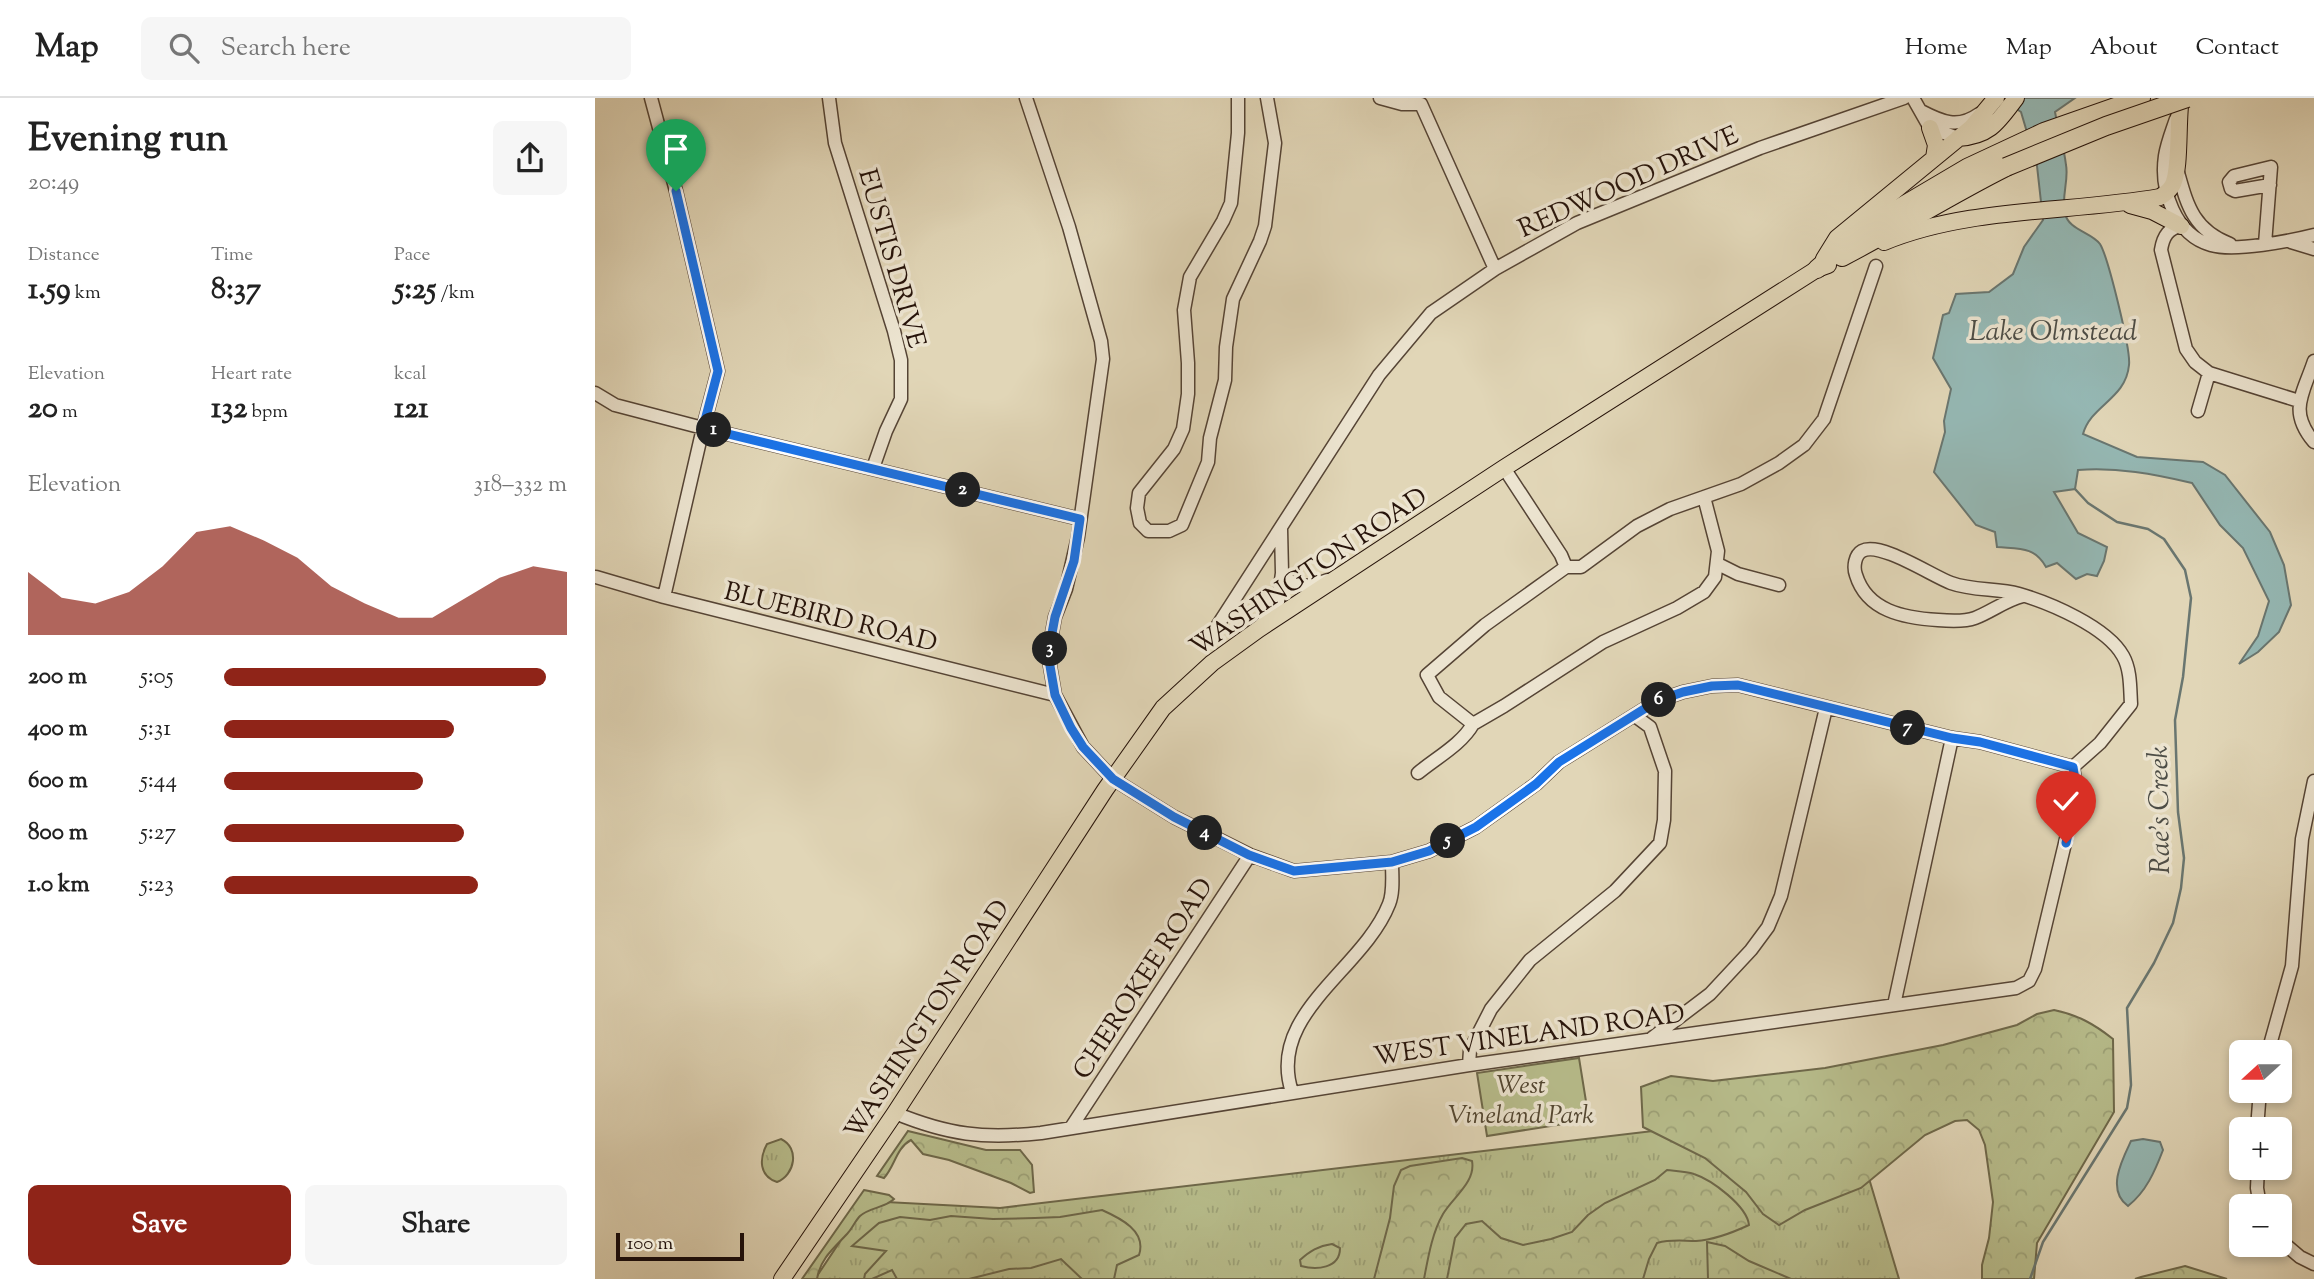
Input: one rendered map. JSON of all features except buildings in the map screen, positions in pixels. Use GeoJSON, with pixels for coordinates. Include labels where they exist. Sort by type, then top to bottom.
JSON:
{"type":"FeatureCollection","features":[{"type":"Feature","properties":{"kind":"highway"},"geometry":{"type":"LineString","coordinates":[[1817,270],[1883,236],[1953,194],[2044,132],[2141,98]]}},
{"type":"Feature","properties":{"kind":"highway"},"geometry":{"type":"LineString","coordinates":[[2002,160],[2187,98]]}},
{"type":"Feature","properties":{"kind":"main road"},"geometry":{"type":"LineString","coordinates":[[1817,270],[1837,238],[1981,118],[1996,107],[2016,98]]}},
{"type":"Feature","properties":{"kind":"main road"},"geometry":{"type":"LineString","coordinates":[[2167,192],[2175,179],[2177,116],[2181,98]]}},
{"type":"Feature","properties":{"kind":"main road"},"geometry":{"type":"LineString","coordinates":[[1930,128],[1936,145],[1934,158]]}},
{"type":"Feature","properties":{"kind":"main road","name":"WASHINGTON ROAD"},"geometry":{"type":"LineString","coordinates":[[782,1279],[895,1113],[1113,779],[1163,708],[1212,663],[1259,629],[1504,468],[1817,270],[1907,232],[1960,221],[2160,197],[2167,192]]}},
{"type":"Feature","properties":{"kind":"main road"},"geometry":{"type":"LineString","coordinates":[[2121,202],[2152,211],[2181,226]]}},
{"type":"Feature","properties":{"kind":"street"},"geometry":{"type":"LineString","coordinates":[[651,98],[718,371],[664,597]]}},
{"type":"Feature","properties":{"kind":"street","name":"EUSTIS DRIVE"},"geometry":{"type":"LineString","coordinates":[[829,98],[835,143],[901,360],[901,399],[873,468]]}},
{"type":"Feature","properties":{"kind":"street"},"geometry":{"type":"LineString","coordinates":[[1026,98],[1069,227],[1101,341],[1103,359],[1074,561],[1055,617],[1050,644],[1050,666],[1055,695],[1083,747],[1113,779],[1174,817],[1249,855],[1294,871],[1392,862],[1429,851],[1476,827],[1536,784],[1559,762],[1657,701],[1712,686],[1738,685],[1952,738],[1980,742],[2073,767],[2100,743],[2131,704],[2129,676],[2123,656],[2105,636],[2075,616],[2023,596],[1953,584],[1894,555],[1873,548],[1862,551],[1856,558],[1854,569],[1859,586],[1881,607],[1897,615],[1917,619],[1966,620],[2023,596]]}},
{"type":"Feature","properties":{"kind":"street"},"geometry":{"type":"LineString","coordinates":[[1238,98],[1238,133],[1231,203],[1190,277],[1184,310],[1188,394],[1183,429],[1174,449],[1139,493],[1137,508],[1140,523],[1149,531],[1169,531],[1182,525],[1208,462],[1210,438],[1225,380],[1226,347],[1233,299],[1265,226],[1275,144],[1267,98]]}},
{"type":"Feature","properties":{"kind":"street"},"geometry":{"type":"LineString","coordinates":[[1380,98],[1402,104],[1426,101],[1495,269]]}},
{"type":"Feature","properties":{"kind":"street","name":"REDWOOD DRIVE"},"geometry":{"type":"LineString","coordinates":[[1214,631],[1379,375],[1431,313],[1495,269],[1577,223],[1760,148],[1904,98]]}},
{"type":"Feature","properties":{"kind":"street"},"geometry":{"type":"LineString","coordinates":[[1913,98],[1930,128],[1958,138]]}},
{"type":"Feature","properties":{"kind":"street"},"geometry":{"type":"LineString","coordinates":[[1921,111],[1954,124],[1966,122],[1996,107]]}},
{"type":"Feature","properties":{"kind":"street"},"geometry":{"type":"LineString","coordinates":[[2177,116],[2165,156],[2167,192],[2181,226],[2212,246],[2265,244],[2314,235]]}},
{"type":"Feature","properties":{"kind":"street"},"geometry":{"type":"LineString","coordinates":[[2176,165],[2186,197],[2201,227],[2213,237],[2237,246]]}},
{"type":"Feature","properties":{"kind":"street"},"geometry":{"type":"LineString","coordinates":[[2265,244],[2270,185]]}},
{"type":"Feature","properties":{"kind":"street"},"geometry":{"type":"LineString","coordinates":[[2181,226],[2174,227],[2164,238],[2162,254],[2186,349],[2195,362],[2209,373],[2299,401]]}},
{"type":"Feature","properties":{"kind":"street"},"geometry":{"type":"LineString","coordinates":[[2288,241],[2314,249]]}},
{"type":"Feature","properties":{"kind":"street"},"geometry":{"type":"LineString","coordinates":[[1473,724],[1439,697],[1427,675],[1485,625],[1566,567],[1581,567],[1637,526],[1670,509],[1741,484],[1779,463],[1804,445],[1824,419],[1876,265]]}},
{"type":"Feature","properties":{"kind":"street"},"geometry":{"type":"LineString","coordinates":[[2314,361],[2299,401],[2301,422],[2314,442]]}},
{"type":"Feature","properties":{"kind":"street"},"geometry":{"type":"LineString","coordinates":[[2198,411],[2209,373]]}},
{"type":"Feature","properties":{"kind":"street"},"geometry":{"type":"LineString","coordinates":[[595,393],[615,405],[703,428],[1080,519]]}},
{"type":"Feature","properties":{"kind":"street"},"geometry":{"type":"LineString","coordinates":[[1504,468],[1561,555],[1566,567]]}},
{"type":"Feature","properties":{"kind":"street"},"geometry":{"type":"LineString","coordinates":[[1418,773],[1458,741],[1473,724],[1603,642],[1705,592],[1715,577],[1718,551],[1704,497]]}},
{"type":"Feature","properties":{"kind":"street"},"geometry":{"type":"LineString","coordinates":[[1259,629],[1278,602],[1282,573],[1282,529]]}},
{"type":"Feature","properties":{"kind":"street"},"geometry":{"type":"LineString","coordinates":[[1718,564],[1753,580],[1779,585]]}},
{"type":"Feature","properties":{"kind":"street"},"geometry":{"type":"LineString","coordinates":[[1282,573],[1289,583],[1301,586],[1316,584],[1343,574]]}},
{"type":"Feature","properties":{"kind":"street","name":"BLUEBIRD ROAD"},"geometry":{"type":"LineString","coordinates":[[596,578],[1055,695]]}},
{"type":"Feature","properties":{"kind":"street"},"geometry":{"type":"LineString","coordinates":[[1651,1039],[1710,994],[1751,950],[1768,927],[1781,896],[1826,708]]}},
{"type":"Feature","properties":{"kind":"street"},"geometry":{"type":"LineString","coordinates":[[1469,1065],[1471,1050],[1491,1009],[1530,960],[1615,891],[1660,843],[1664,820],[1665,771],[1650,727],[1635,716]]}},
{"type":"Feature","properties":{"kind":"street"},"geometry":{"type":"LineString","coordinates":[[1893,1005],[1952,738]]}},
{"type":"Feature","properties":{"kind":"street","name":"WEST VINELAND ROAD"},"geometry":{"type":"LineString","coordinates":[[895,1113],[925,1125],[975,1136],[1031,1134],[1469,1065],[2015,988],[2029,981],[2035,970],[2077,793],[2073,767]]}},
{"type":"Feature","properties":{"kind":"street"},"geometry":{"type":"LineString","coordinates":[[2272,1040],[2293,967],[2314,781]]}},
{"type":"Feature","properties":{"kind":"street","name":"CHEROKEE ROAD"},"geometry":{"type":"LineString","coordinates":[[1072,1126],[1249,855]]}},
{"type":"Feature","properties":{"kind":"street"},"geometry":{"type":"LineString","coordinates":[[1291,1092],[1286,1074],[1292,1036],[1307,1011],[1360,949],[1381,919],[1390,902],[1392,862]]}},
{"type":"Feature","properties":{"kind":"street"},"geometry":{"type":"LineString","coordinates":[[2292,1250],[2314,1264]]}},
{"type":"Feature","properties":{"kind":"green space"},"geometry":{"type":"Polygon","coordinates":[[[2054,1010],[2085,1021],[2113,1039],[2114,1112],[2037,1243],[2034,1279],[1982,1279],[1993,1202],[1985,1145],[1979,1130],[1967,1120],[1955,1121],[1925,1135],[1861,1188],[1805,1210],[1779,1225],[1763,1214],[1746,1192],[1705,1158],[1643,1127],[1641,1087],[1671,1076],[1713,1081],[1825,1068],[1943,1045],[2017,1025],[2037,1014],[2054,1010]]]}},
{"type":"Feature","properties":{"kind":"green space","name":"West Vineland Park"},"geometry":{"type":"Polygon","coordinates":[[[1579,1058],[1589,1120],[1487,1136],[1477,1073],[1579,1058]]]}},
{"type":"Feature","properties":{"kind":"green space"},"geometry":{"type":"Polygon","coordinates":[[[1848,1108],[1899,1279],[815,1279],[867,1201],[1000,1208],[1848,1108]]]}},
{"type":"Feature","properties":{"kind":"green space"},"geometry":{"type":"Polygon","coordinates":[[[908,1131],[986,1150],[1020,1150],[1032,1165],[1034,1192],[1030,1193],[949,1160],[923,1154],[911,1140],[899,1152],[884,1178],[877,1176],[908,1131]]]}},
{"type":"Feature","properties":{"kind":"green space"},"geometry":{"type":"Polygon","coordinates":[[[781,1139],[791,1149],[793,1161],[788,1174],[777,1182],[767,1176],[762,1161],[767,1144],[781,1139]]]}},
{"type":"Feature","properties":{"kind":"green space"},"geometry":{"type":"Polygon","coordinates":[[[1462,1158],[1472,1161],[1471,1176],[1439,1221],[1424,1279],[1374,1279],[1390,1218],[1394,1186],[1401,1170],[1410,1166],[1462,1158]]]}},
{"type":"Feature","properties":{"kind":"green space"},"geometry":{"type":"Polygon","coordinates":[[[1667,1170],[1694,1174],[1719,1188],[1742,1210],[1749,1225],[1709,1239],[1657,1243],[1643,1279],[1447,1279],[1455,1238],[1466,1224],[1482,1221],[1501,1238],[1523,1245],[1551,1239],[1572,1232],[1588,1215],[1605,1203],[1655,1180],[1667,1170]]]}},
{"type":"Feature","properties":{"kind":"green space"},"geometry":{"type":"Polygon","coordinates":[[[864,1190],[889,1195],[894,1199],[860,1216],[824,1260],[817,1279],[802,1279],[864,1190]]]}},
{"type":"Feature","properties":{"kind":"green space"},"geometry":{"type":"Polygon","coordinates":[[[1102,1210],[1130,1226],[1139,1239],[1139,1255],[1117,1265],[1114,1279],[1082,1279],[1061,1259],[1031,1268],[1009,1269],[969,1279],[897,1279],[892,1270],[872,1279],[864,1279],[865,1274],[886,1251],[852,1246],[879,1223],[900,1217],[930,1220],[951,1216],[1035,1218],[1102,1210]]]}},
{"type":"Feature","properties":{"kind":"green space"},"geometry":{"type":"Polygon","coordinates":[[[1707,1242],[1725,1246],[1749,1261],[1791,1279],[1708,1279],[1707,1242]]]}},
{"type":"Feature","properties":{"kind":"green space"},"geometry":{"type":"Polygon","coordinates":[[[1332,1244],[1340,1248],[1339,1255],[1332,1264],[1320,1268],[1301,1266],[1300,1260],[1307,1254],[1332,1244]]]}},
{"type":"Feature","properties":{"kind":"green space"},"geometry":{"type":"Polygon","coordinates":[[[2185,1266],[2227,1279],[2135,1279],[2141,1277],[2185,1266]]]}},
{"type":"Feature","properties":{"kind":"water","name":"Lake Olmstead"},"geometry":{"type":"Polygon","coordinates":[[[2001,98],[2075,98],[2055,112],[2067,171],[2065,213],[2070,223],[2096,240],[2104,252],[2129,356],[2122,386],[2093,416],[2083,434],[2137,457],[2203,462],[2225,475],[2270,532],[2284,565],[2291,605],[2279,632],[2258,652],[2239,664],[2258,636],[2269,601],[2243,548],[2220,525],[2192,483],[2135,472],[2078,470],[2075,489],[2054,492],[2078,533],[2107,547],[2097,576],[2087,574],[2076,579],[2057,563],[2046,567],[2031,552],[1997,547],[1995,532],[1976,525],[1934,472],[1945,432],[1944,421],[1951,389],[1933,358],[1943,315],[1949,313],[1956,294],[1989,292],[2013,274],[2024,247],[2043,220],[2037,166],[2021,112],[2001,98]]]}},
{"type":"Feature","properties":{"kind":"water"},"geometry":{"type":"Polygon","coordinates":[[[2143,1139],[2160,1142],[2163,1150],[2145,1188],[2128,1206],[2118,1192],[2118,1175],[2131,1141],[2143,1139]]]}},
{"type":"Feature","properties":{"kind":"waterway","name":"Rae's Creek"},"geometry":{"type":"LineString","coordinates":[[2030,1279],[2043,1242],[2127,1108],[2131,1085],[2127,1008],[2154,963],[2173,923],[2184,858],[2178,812],[2175,720],[2183,677],[2191,598],[2185,570],[2164,539],[2148,529],[2117,522],[2088,503],[2075,489]]}},
{"type":"Feature","properties":{"kind":"route"},"geometry":{"type":"LineString","coordinates":[[676,191],[718,371],[703,428],[1080,519],[1074,561],[1055,617],[1050,644],[1050,666],[1055,695],[1071,728],[1083,747],[1113,779],[1174,817],[1249,855],[1294,871],[1392,862],[1429,851],[1476,827],[1536,784],[1559,762],[1657,701],[1712,686],[1738,685],[1952,738],[1980,742],[2073,767],[2077,793],[2066,843]]}}]}
